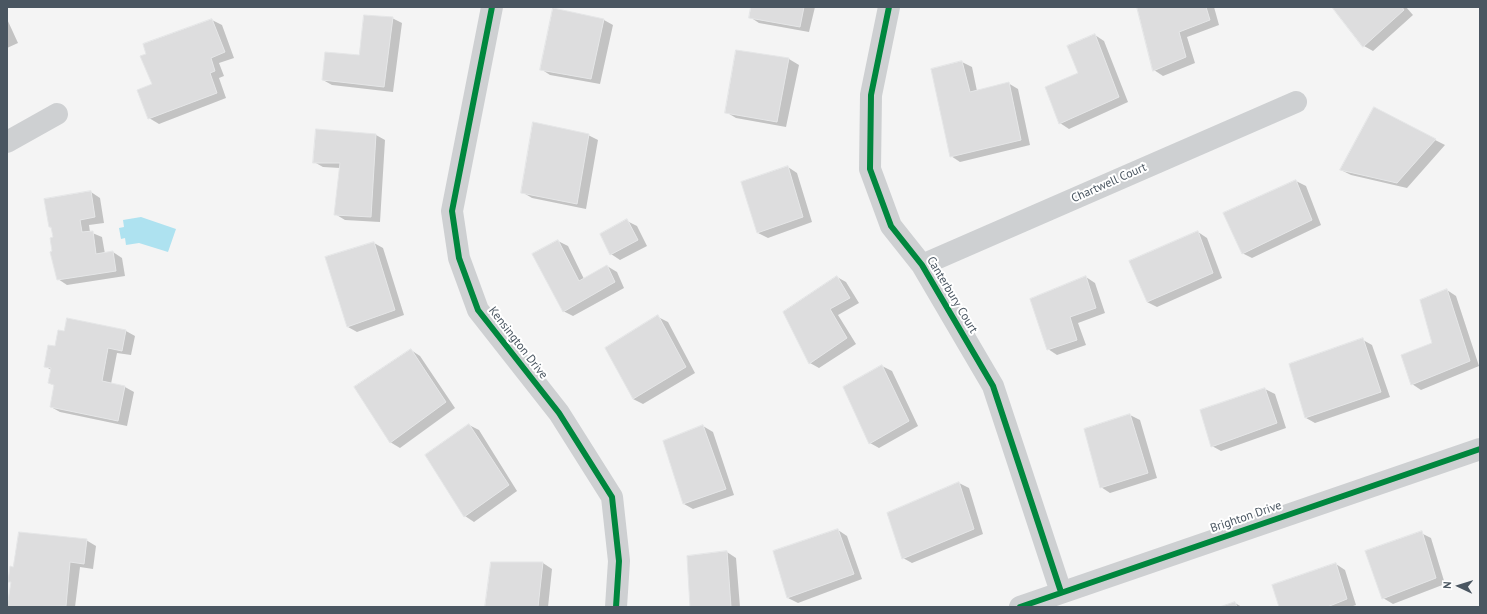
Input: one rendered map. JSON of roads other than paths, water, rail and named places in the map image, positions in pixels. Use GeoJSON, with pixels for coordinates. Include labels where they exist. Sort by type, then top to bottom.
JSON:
{"type":"FeatureCollection","features":[{"type":"Feature","properties":{"kind":"street","name":"Kensington Drive"},"geometry":{"type":"LineString","coordinates":[[492,7],[452,211],[459,258],[478,310],[559,413],[612,496],[619,561],[616,607]]}},
{"type":"Feature","properties":{"kind":"street","name":"Canterbury Court"},"geometry":{"type":"LineString","coordinates":[[889,7],[871,95],[870,169],[891,226],[922,265],[992,386],[1061,592]]}},
{"type":"Feature","properties":{"kind":"street","name":"Chartwell Court"},"geometry":{"type":"LineString","coordinates":[[922,265],[1296,102]]}},
{"type":"Feature","properties":{"kind":"street"},"geometry":{"type":"LineString","coordinates":[[7,142],[57,114]]}},
{"type":"Feature","properties":{"kind":"street","name":"Brighton Drive"},"geometry":{"type":"LineString","coordinates":[[1020,607],[1480,449]]}},
{"type":"Feature","properties":{"kind":"water"},"geometry":{"type":"Polygon","coordinates":[[[141,217],[176,229],[168,252],[139,243],[126,245],[125,238],[121,239],[119,228],[124,227],[123,220],[141,217]]]}}]}
